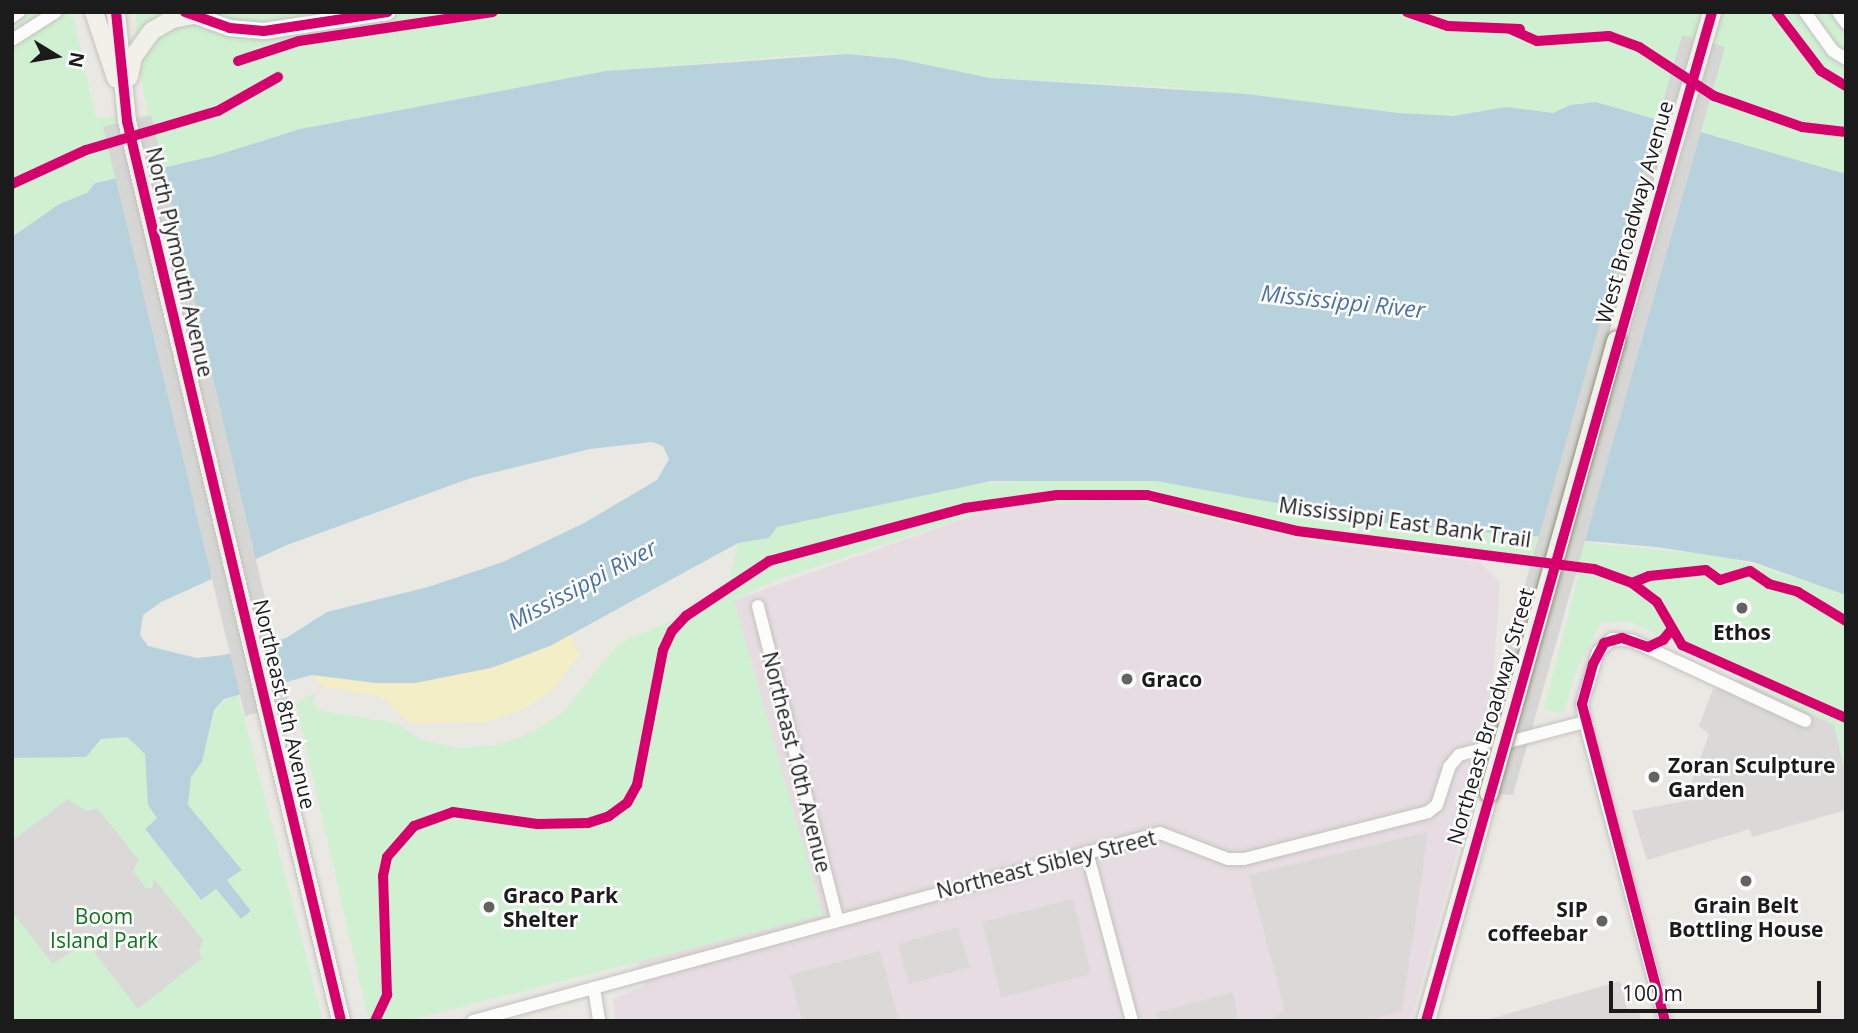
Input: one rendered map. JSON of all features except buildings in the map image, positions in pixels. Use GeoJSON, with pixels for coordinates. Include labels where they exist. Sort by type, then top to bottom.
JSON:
{"type":"FeatureCollection","features":[{"type":"Feature","properties":{"kind":"main road","name":"North Plymouth Avenue"},"geometry":{"type":"LineString","coordinates":[[94,12],[126,113],[192,396]]}},
{"type":"Feature","properties":{"kind":"main road","name":"North Plymouth Avenue"},"geometry":{"type":"LineString","coordinates":[[116,12],[126,113]]}},
{"type":"Feature","properties":{"kind":"main road","name":"West Broadway Avenue"},"geometry":{"type":"LineString","coordinates":[[1616,341],[1712,12]]}},
{"type":"Feature","properties":{"kind":"main road"},"geometry":{"type":"LineString","coordinates":[[126,113],[133,57],[144,39],[173,19],[189,14]]}},
{"type":"Feature","properties":{"kind":"main road","name":"Northeast Broadway Street"},"geometry":{"type":"LineString","coordinates":[[1426,1021],[1616,341]]}},
{"type":"Feature","properties":{"kind":"main road","name":"Northeast 8th Avenue"},"geometry":{"type":"LineString","coordinates":[[192,396],[341,1021]]}},
{"type":"Feature","properties":{"kind":"street"},"geometry":{"type":"LineString","coordinates":[[12,17],[19,12]]}},
{"type":"Feature","properties":{"kind":"street"},"geometry":{"type":"LineString","coordinates":[[12,40],[56,12]]}},
{"type":"Feature","properties":{"kind":"street"},"geometry":{"type":"LineString","coordinates":[[189,14],[230,28],[264,31],[388,12]]}},
{"type":"Feature","properties":{"kind":"street"},"geometry":{"type":"LineString","coordinates":[[1805,12],[1833,51],[1846,59]]}},
{"type":"Feature","properties":{"kind":"street"},"geometry":{"type":"LineString","coordinates":[[1838,12],[1846,23]]}},
{"type":"Feature","properties":{"kind":"street","name":"Northeast 10th Avenue"},"geometry":{"type":"LineString","coordinates":[[758,606],[837,919]]}},
{"type":"Feature","properties":{"kind":"street"},"geometry":{"type":"LineString","coordinates":[[1665,1021],[1584,722],[1582,704],[1593,664],[1604,643],[1622,638],[1805,721]]}},
{"type":"Feature","properties":{"kind":"street","name":"Northeast Sibley Street"},"geometry":{"type":"LineString","coordinates":[[473,1021],[837,919],[1160,833],[1228,859],[1244,859],[1429,812],[1437,805],[1450,767],[1460,755],[1584,722]]}},
{"type":"Feature","properties":{"kind":"street"},"geometry":{"type":"LineString","coordinates":[[1087,852],[1132,1021]]}},
{"type":"Feature","properties":{"kind":"street"},"geometry":{"type":"LineString","coordinates":[[594,988],[599,1021]]}},
{"type":"Feature","properties":{"kind":"shaded area"},"geometry":{"type":"Polygon","coordinates":[[[1132,501],[1323,543],[1480,562],[1500,583],[1491,706],[1462,802],[1470,806],[1411,1021],[615,1021],[613,999],[644,986],[638,961],[737,610],[734,600],[1000,506],[1132,501]]]}},
{"type":"Feature","properties":{"kind":"shaded area"},"geometry":{"type":"Polygon","coordinates":[[[1740,679],[1834,725],[1846,776],[1846,810],[1752,837],[1750,829],[1647,860],[1632,811],[1691,800],[1688,792],[1709,734],[1699,726],[1713,689],[1740,679]]]}},
{"type":"Feature","properties":{"kind":"shaded area"},"geometry":{"type":"Polygon","coordinates":[[[68,799],[87,811],[97,808],[139,860],[133,871],[146,888],[152,888],[154,879],[203,940],[199,951],[202,958],[138,1009],[86,942],[53,964],[12,912],[12,841],[68,799]]]}},
{"type":"Feature","properties":{"kind":"shaded area"},"geometry":{"type":"Polygon","coordinates":[[[1428,832],[1402,1011],[1366,1021],[1266,1021],[1285,1011],[1249,875],[1428,832]]]}},
{"type":"Feature","properties":{"kind":"shaded area"},"geometry":{"type":"Polygon","coordinates":[[[1073,899],[1091,974],[1001,998],[982,922],[1073,899]]]}},
{"type":"Feature","properties":{"kind":"shaded area"},"geometry":{"type":"Polygon","coordinates":[[[958,927],[970,967],[909,984],[898,944],[958,927]]]}},
{"type":"Feature","properties":{"kind":"shaded area"},"geometry":{"type":"Polygon","coordinates":[[[880,951],[899,1021],[802,1021],[790,975],[880,951]]]}},
{"type":"Feature","properties":{"kind":"shaded area"},"geometry":{"type":"Polygon","coordinates":[[[1620,981],[1628,1013],[1639,1011],[1641,1021],[1483,1021],[1620,981]]]}},
{"type":"Feature","properties":{"kind":"shaded area"},"geometry":{"type":"Polygon","coordinates":[[[1233,992],[1238,1021],[1158,1021],[1156,1013],[1233,992]]]}},
{"type":"Feature","properties":{"kind":"sand"},"geometry":{"type":"Polygon","coordinates":[[[570,635],[580,655],[553,689],[523,710],[486,722],[410,723],[382,697],[322,686],[312,675],[376,683],[550,646],[570,635]]]}},
{"type":"Feature","properties":{"kind":"green space"},"geometry":{"type":"Polygon","coordinates":[[[12,12],[72,12],[96,118],[148,115],[136,49],[136,12],[1846,12],[1846,174],[1596,102],[1570,105],[1553,113],[1506,107],[1453,116],[1399,113],[1169,87],[990,78],[875,55],[812,54],[606,71],[300,129],[214,156],[95,182],[87,193],[59,204],[12,237],[12,12]]]}},
{"type":"Feature","properties":{"kind":"green space"},"geometry":{"type":"Polygon","coordinates":[[[1054,479],[1156,481],[1391,524],[1724,556],[1835,590],[1846,595],[1846,776],[1834,725],[1629,621],[1601,623],[1575,673],[1564,713],[1544,710],[1578,576],[1528,564],[1323,543],[1132,501],[1000,506],[776,580],[734,600],[823,915],[405,1021],[369,1021],[296,703],[315,693],[313,703],[319,711],[396,723],[419,739],[457,748],[497,745],[533,733],[564,711],[618,644],[692,612],[729,585],[738,543],[769,538],[777,527],[799,519],[958,485],[1054,479]]]}},
{"type":"Feature","properties":{"kind":"green space","name":"Boom Island Park"},"geometry":{"type":"Polygon","coordinates":[[[237,692],[323,1021],[12,1021],[12,758],[86,757],[101,739],[127,737],[145,754],[158,818],[145,830],[200,900],[215,889],[241,919],[251,911],[227,880],[241,870],[188,805],[191,777],[202,762],[214,710],[237,692]]]}},
{"type":"Feature","properties":{"kind":"water","name":"Mississippi River"},"geometry":{"type":"Polygon","coordinates":[[[848,54],[899,59],[990,78],[1247,94],[1399,113],[1453,116],[1506,107],[1553,113],[1570,105],[1596,102],[1846,174],[1846,595],[1753,562],[1657,547],[1391,524],[1156,481],[991,481],[777,527],[769,538],[738,543],[550,646],[491,668],[415,683],[376,683],[312,675],[224,699],[214,710],[202,762],[191,777],[188,805],[242,870],[227,880],[251,911],[241,919],[216,889],[201,900],[145,829],[157,818],[148,805],[145,754],[127,737],[101,739],[86,757],[12,758],[12,237],[59,204],[87,193],[95,183],[214,156],[300,129],[606,71],[848,54]],[[652,442],[590,449],[471,478],[287,545],[161,602],[143,615],[140,635],[148,646],[197,658],[224,655],[286,638],[327,612],[428,587],[503,562],[584,523],[657,480],[669,459],[663,446],[652,442]]]}},
{"type":"Feature","properties":{"kind":"pier"},"geometry":{"type":"Polygon","coordinates":[[[1682,35],[1725,47],[1513,795],[1466,791],[1682,35]]]}},
{"type":"Feature","properties":{"kind":"pier"},"geometry":{"type":"Polygon","coordinates":[[[151,115],[290,704],[245,716],[103,127],[151,115]]]}},
{"type":"Feature","properties":{"kind":"cycle path"},"geometry":{"type":"LineString","coordinates":[[116,12],[127,121],[341,1021]]}},
{"type":"Feature","properties":{"kind":"cycle path"},"geometry":{"type":"LineString","coordinates":[[185,12],[230,28],[264,31],[388,12]]}},
{"type":"Feature","properties":{"kind":"cycle path"},"geometry":{"type":"LineString","coordinates":[[238,61],[299,41],[493,12]]}},
{"type":"Feature","properties":{"kind":"cycle path"},"geometry":{"type":"LineString","coordinates":[[1407,12],[1448,26],[1520,29]]}},
{"type":"Feature","properties":{"kind":"cycle path"},"geometry":{"type":"LineString","coordinates":[[1426,1021],[1712,12]]}},
{"type":"Feature","properties":{"kind":"cycle path"},"geometry":{"type":"LineString","coordinates":[[1776,12],[1821,71],[1846,86]]}},
{"type":"Feature","properties":{"kind":"cycle path"},"geometry":{"type":"LineString","coordinates":[[1510,29],[1537,41],[1609,36],[1639,47],[1714,96],[1802,127],[1846,132]]}},
{"type":"Feature","properties":{"kind":"cycle path"},"geometry":{"type":"LineString","coordinates":[[12,184],[86,150],[218,111],[278,77]]}},
{"type":"Feature","properties":{"kind":"cycle path","name":"Mississippi East Bank Trail"},"geometry":{"type":"LineString","coordinates":[[375,1021],[387,995],[383,876],[387,857],[414,826],[453,812],[537,824],[588,823],[609,816],[627,803],[637,785],[663,650],[672,631],[686,616],[769,561],[965,508],[1057,495],[1147,495],[1297,531],[1594,569],[1632,583],[1657,602],[1682,645],[1846,718]]}},
{"type":"Feature","properties":{"kind":"cycle path"},"geometry":{"type":"LineString","coordinates":[[1632,583],[1649,576],[1706,570],[1720,580],[1750,571],[1769,584],[1798,592],[1846,621]]}},
{"type":"Feature","properties":{"kind":"cycle path"},"geometry":{"type":"LineString","coordinates":[[1665,1021],[1582,704],[1593,664],[1604,643],[1622,638],[1648,647],[1663,640],[1672,629]]}},
{"type":"Feature","properties":{"kind":"place","name":"Ethos"},"geometry":{"type":"Point","coordinates":[1742,608]}},
{"type":"Feature","properties":{"kind":"place","name":"Graco"},"geometry":{"type":"Point","coordinates":[1127,679]}},
{"type":"Feature","properties":{"kind":"place","name":"Zoran Sculpture Garden"},"geometry":{"type":"Point","coordinates":[1654,777]}},
{"type":"Feature","properties":{"kind":"place","name":"Grain Belt Bottling House"},"geometry":{"type":"Point","coordinates":[1746,881]}},
{"type":"Feature","properties":{"kind":"place","name":"Graco Park Shelter"},"geometry":{"type":"Point","coordinates":[489,907]}},
{"type":"Feature","properties":{"kind":"place","name":"SIP coffeebar"},"geometry":{"type":"Point","coordinates":[1602,921]}}]}
